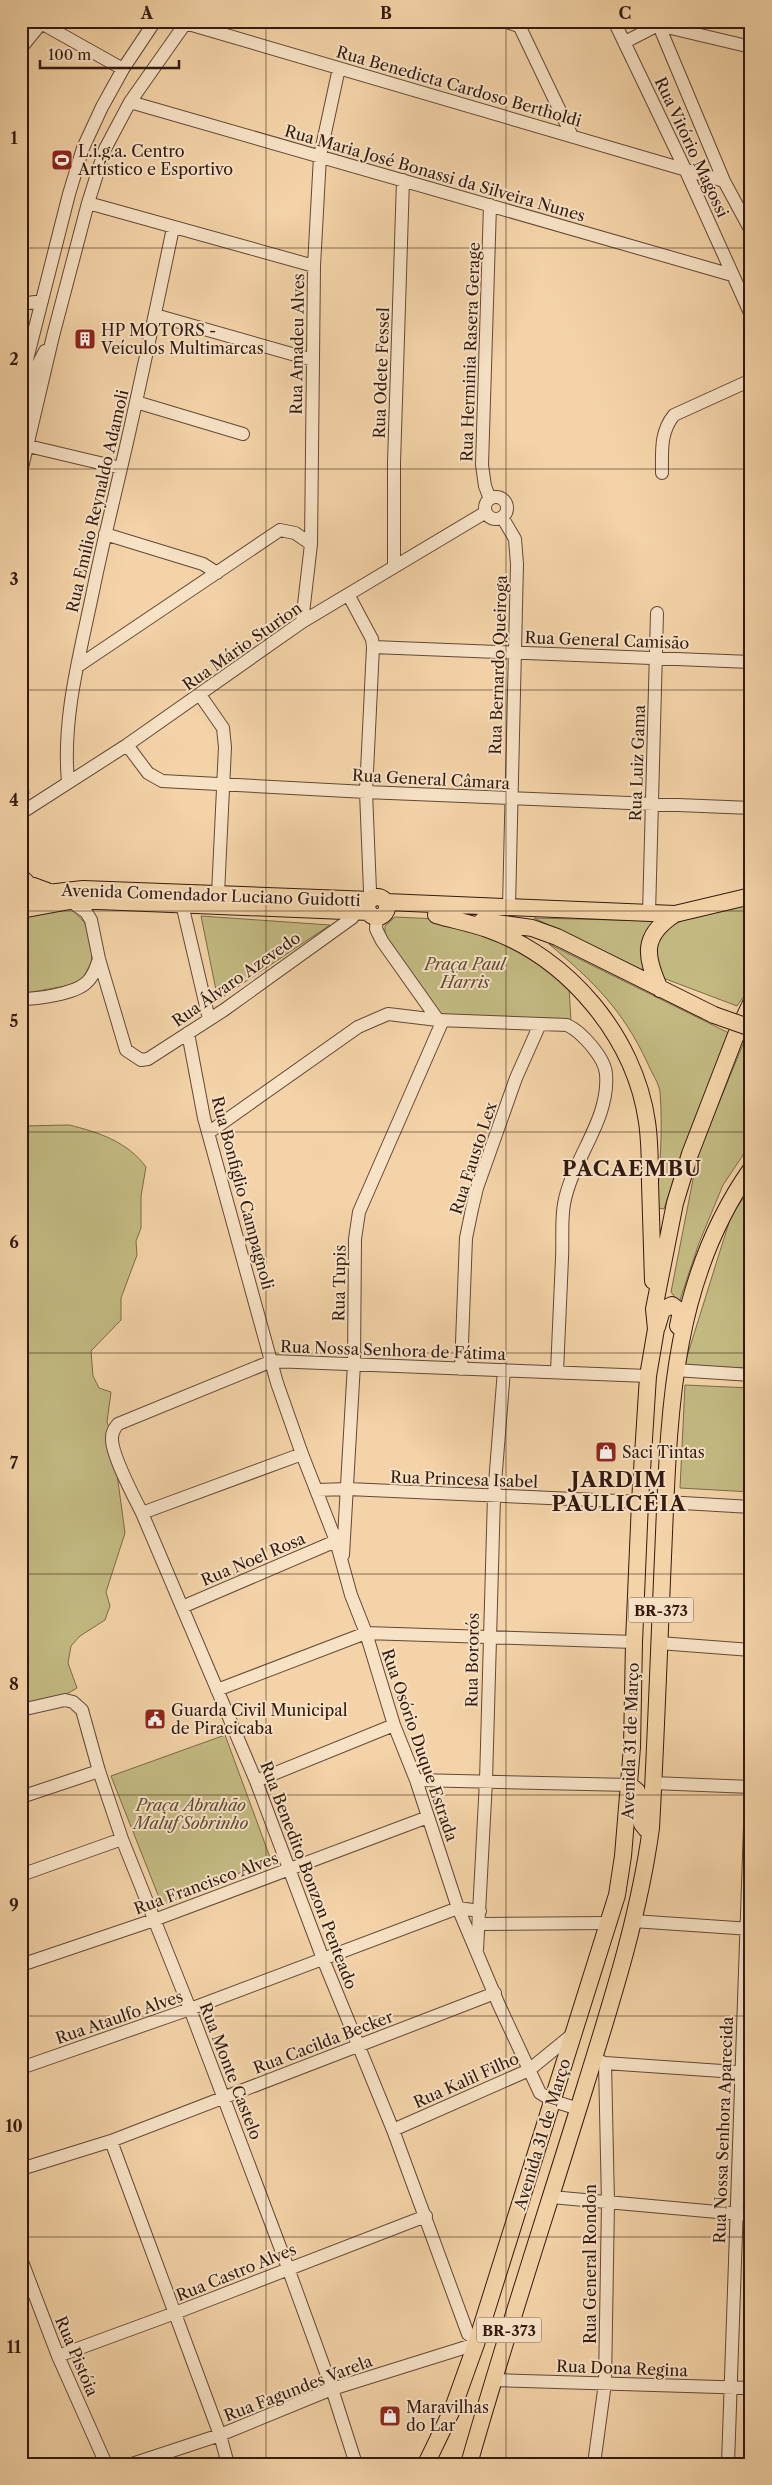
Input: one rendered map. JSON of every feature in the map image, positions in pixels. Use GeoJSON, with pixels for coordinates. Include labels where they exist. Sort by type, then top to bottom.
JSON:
{"type":"FeatureCollection","features":[{"type":"Feature","properties":{"kind":"main road"},"geometry":{"type":"LineString","coordinates":[[21,877],[28,884],[49,891]]}},
{"type":"Feature","properties":{"kind":"main road","name":"Avenida Comendador Luciano Guidotti"},"geometry":{"type":"LineString","coordinates":[[21,896],[49,891],[83,889],[218,894],[374,908],[532,928],[594,953],[660,989],[714,1015],[751,1028]]}},
{"type":"Feature","properties":{"kind":"main road","name":"Avenida Comendador Luciano Guidotti"},"geometry":{"type":"LineString","coordinates":[[21,910],[70,902],[98,901],[374,908],[509,907],[675,914],[751,896]]}},
{"type":"Feature","properties":{"kind":"main road"},"geometry":{"type":"LineString","coordinates":[[660,989],[650,965],[649,947],[652,936],[660,924],[675,914]]}},
{"type":"Feature","properties":{"kind":"main road"},"geometry":{"type":"LineString","coordinates":[[436,915],[488,929],[523,946],[554,967],[581,992],[604,1020],[624,1051],[640,1087],[648,1123],[654,1309]]}},
{"type":"Feature","properties":{"kind":"main road","name":"Avenida 31 de Março"},"geometry":{"type":"LineString","coordinates":[[426,2464],[453,2408],[477,2342],[573,2034],[610,1923],[623,1856],[630,1785],[640,1502],[648,1376],[655,1336],[654,1309],[675,1203],[736,1035],[751,1003]]}},
{"type":"Feature","properties":{"kind":"main road","name":"Avenida 31 de Março"},"geometry":{"type":"LineString","coordinates":[[469,2464],[493,2380],[578,2109],[599,2061],[644,1878],[651,1828],[670,1414],[675,1370],[690,1293],[722,1215],[751,1169]]}},
{"type":"Feature","properties":{"kind":"main road"},"geometry":{"type":"LineString","coordinates":[[670,1414],[658,1414],[656,1409],[658,1366],[655,1336],[662,1310],[672,1305],[681,1312],[672,1352],[675,1370]]}},
{"type":"Feature","properties":{"kind":"main road"},"geometry":{"type":"LineString","coordinates":[[632,1747],[644,1747],[655,1752]]}},
{"type":"Feature","properties":{"kind":"main road"},"geometry":{"type":"LineString","coordinates":[[630,1785],[637,1791],[642,1824],[646,1829],[651,1828]]}},
{"type":"Feature","properties":{"kind":"street"},"geometry":{"type":"LineString","coordinates":[[22,378],[83,148],[102,106],[123,69],[155,21]]}},
{"type":"Feature","properties":{"kind":"street"},"geometry":{"type":"LineString","coordinates":[[504,21],[518,23],[572,136]]}},
{"type":"Feature","properties":{"kind":"street","name":"Rua Vitório Magossi"},"geometry":{"type":"LineString","coordinates":[[614,21],[751,315]]}},
{"type":"Feature","properties":{"kind":"street"},"geometry":{"type":"LineString","coordinates":[[21,48],[42,22],[123,69]]}},
{"type":"Feature","properties":{"kind":"street"},"geometry":{"type":"LineString","coordinates":[[21,472],[53,336],[88,203],[105,149],[130,102],[186,22]]}},
{"type":"Feature","properties":{"kind":"street","name":"Rua Benedicta Cardoso Bertholdi"},"geometry":{"type":"LineString","coordinates":[[186,22],[724,181]]}},
{"type":"Feature","properties":{"kind":"street"},"geometry":{"type":"LineString","coordinates":[[625,42],[658,23],[751,47]]}},
{"type":"Feature","properties":{"kind":"street","name":"Rua Vitório Magossi"},"geometry":{"type":"LineString","coordinates":[[658,23],[724,181],[750,226]]}},
{"type":"Feature","properties":{"kind":"street","name":"Rua Amadeu Alves"},"geometry":{"type":"LineString","coordinates":[[302,622],[311,544],[314,266],[320,156],[339,68]]}},
{"type":"Feature","properties":{"kind":"street","name":"Rua Maria José Bonassi da Silveira Nunes"},"geometry":{"type":"LineString","coordinates":[[130,102],[732,275]]}},
{"type":"Feature","properties":{"kind":"street"},"geometry":{"type":"LineString","coordinates":[[102,106],[104,114],[118,122]]}},
{"type":"Feature","properties":{"kind":"street"},"geometry":{"type":"LineString","coordinates":[[83,148],[92,146],[105,149]]}},
{"type":"Feature","properties":{"kind":"street","name":"Rua Odete Fessel"},"geometry":{"type":"LineString","coordinates":[[394,567],[394,463],[403,180]]}},
{"type":"Feature","properties":{"kind":"street"},"geometry":{"type":"LineString","coordinates":[[88,203],[314,266]]}},
{"type":"Feature","properties":{"kind":"street","name":"Rua Herminia Rasera Gerage"},"geometry":{"type":"LineString","coordinates":[[490,205],[482,465],[485,486],[490,498]]}},
{"type":"Feature","properties":{"kind":"street","name":"Rua Emílio Reynaldo Adamoli"},"geometry":{"type":"LineString","coordinates":[[68,782],[66,757],[67,729],[78,666],[105,534],[136,402],[173,228]]}},
{"type":"Feature","properties":{"kind":"street"},"geometry":{"type":"LineString","coordinates":[[21,304],[42,301]]}},
{"type":"Feature","properties":{"kind":"street"},"geometry":{"type":"LineString","coordinates":[[155,315],[313,360]]}},
{"type":"Feature","properties":{"kind":"street"},"geometry":{"type":"LineString","coordinates":[[21,427],[36,368],[53,336]]}},
{"type":"Feature","properties":{"kind":"street"},"geometry":{"type":"LineString","coordinates":[[662,473],[663,435],[667,424],[674,415],[751,380]]}},
{"type":"Feature","properties":{"kind":"street"},"geometry":{"type":"LineString","coordinates":[[136,402],[243,434]]}},
{"type":"Feature","properties":{"kind":"street"},"geometry":{"type":"LineString","coordinates":[[28,446],[120,468]]}},
{"type":"Feature","properties":{"kind":"street"},"geometry":{"type":"LineString","coordinates":[[498,497],[506,504],[506,511],[502,517],[494,518],[486,512],[486,504],[490,498],[498,497]]}},
{"type":"Feature","properties":{"kind":"street","name":"Rua Mário Sturion"},"geometry":{"type":"LineString","coordinates":[[21,813],[127,745],[302,622],[349,596],[486,512]]}},
{"type":"Feature","properties":{"kind":"street","name":"Rua Bernardo Queiroga"},"geometry":{"type":"LineString","coordinates":[[502,517],[516,546],[509,907]]}},
{"type":"Feature","properties":{"kind":"street"},"geometry":{"type":"LineString","coordinates":[[78,666],[280,530],[295,533],[311,544]]}},
{"type":"Feature","properties":{"kind":"street"},"geometry":{"type":"LineString","coordinates":[[105,534],[203,564],[217,573]]}},
{"type":"Feature","properties":{"kind":"street"},"geometry":{"type":"LineString","coordinates":[[349,596],[372,640],[373,647],[366,792],[370,891],[376,929],[382,941],[440,1020]]}},
{"type":"Feature","properties":{"kind":"street","name":"Rua Luiz Gama"},"geometry":{"type":"LineString","coordinates":[[649,914],[657,613]]}},
{"type":"Feature","properties":{"kind":"street","name":"Rua General Camisão"},"geometry":{"type":"LineString","coordinates":[[373,647],[751,662]]}},
{"type":"Feature","properties":{"kind":"street"},"geometry":{"type":"LineString","coordinates":[[200,695],[223,728],[225,747],[218,894]]}},
{"type":"Feature","properties":{"kind":"street","name":"Rua General Câmara"},"geometry":{"type":"LineString","coordinates":[[127,745],[148,773],[162,781],[366,792],[751,808]]}},
{"type":"Feature","properties":{"kind":"street"},"geometry":{"type":"LineString","coordinates":[[90,920],[98,901]]}},
{"type":"Feature","properties":{"kind":"street"},"geometry":{"type":"LineString","coordinates":[[21,999],[74,990],[85,985],[91,978],[99,959],[90,920],[86,912],[70,902]]}},
{"type":"Feature","properties":{"kind":"street"},"geometry":{"type":"LineString","coordinates":[[182,904],[209,1019]]}},
{"type":"Feature","properties":{"kind":"street","name":"Rua Álvaro Azevedo"},"geometry":{"type":"LineString","coordinates":[[99,959],[126,1050],[141,1060],[148,1059],[209,1019],[352,918],[374,908]]}},
{"type":"Feature","properties":{"kind":"street"},"geometry":{"type":"LineString","coordinates":[[208,1133],[358,1027],[388,1014],[440,1020],[567,1025],[578,1030],[593,1048],[606,1071],[607,1088],[598,1120],[572,1174],[564,1205],[557,1372]]}},
{"type":"Feature","properties":{"kind":"street","name":"Rua Tupis"},"geometry":{"type":"LineString","coordinates":[[342,1565],[354,1364],[355,1239],[359,1212],[440,1020]]}},
{"type":"Feature","properties":{"kind":"street","name":"Rua Fausto Lex"},"geometry":{"type":"LineString","coordinates":[[461,1368],[466,1238],[472,1209],[477,1188],[516,1078],[540,1024]]}},
{"type":"Feature","properties":{"kind":"street","name":"Rua Bonfiglio Campagnoli"},"geometry":{"type":"LineString","coordinates":[[188,1033],[208,1133],[272,1361]]}},
{"type":"Feature","properties":{"kind":"street","name":"Rua Nossa Senhora de Fátima"},"geometry":{"type":"LineString","coordinates":[[118,1424],[272,1361],[648,1376]]}},
{"type":"Feature","properties":{"kind":"street","name":"Rua Osório Duque Estrada"},"geometry":{"type":"LineString","coordinates":[[272,1361],[277,1383],[302,1454],[336,1541],[351,1595],[366,1633],[394,1725],[416,1780],[458,1908],[540,2094],[553,2101],[578,2109]]}},
{"type":"Feature","properties":{"kind":"street","name":"Rua Bororós"},"geometry":{"type":"LineString","coordinates":[[477,1950],[486,1781],[488,1639],[494,1496],[504,1370]]}},
{"type":"Feature","properties":{"kind":"street"},"geometry":{"type":"LineString","coordinates":[[675,1370],[751,1375]]}},
{"type":"Feature","properties":{"kind":"street","name":"Rua Benedito Bonzon Penteado"},"geometry":{"type":"LineString","coordinates":[[118,1424],[113,1430],[111,1440],[122,1472],[142,1513],[256,1781],[323,1959],[360,2046],[426,2216],[468,2334],[477,2342]]}},
{"type":"Feature","properties":{"kind":"street"},"geometry":{"type":"LineString","coordinates":[[142,1513],[302,1454]]}},
{"type":"Feature","properties":{"kind":"street","name":"Rua Princesa Isabel"},"geometry":{"type":"LineString","coordinates":[[316,1490],[348,1489],[640,1502]]}},
{"type":"Feature","properties":{"kind":"street"},"geometry":{"type":"LineString","coordinates":[[666,1502],[751,1507]]}},
{"type":"Feature","properties":{"kind":"street","name":"Rua Noel Rosa"},"geometry":{"type":"LineString","coordinates":[[182,1607],[336,1541]]}},
{"type":"Feature","properties":{"kind":"street"},"geometry":{"type":"LineString","coordinates":[[217,1690],[366,1633],[488,1639],[634,1642]]}},
{"type":"Feature","properties":{"kind":"street"},"geometry":{"type":"LineString","coordinates":[[659,1642],[751,1650]]}},
{"type":"Feature","properties":{"kind":"street","name":"Rua Monte Castelo"},"geometry":{"type":"LineString","coordinates":[[21,1710],[64,1700],[74,1702],[82,1710],[99,1771],[122,1838],[190,2009],[288,2268],[332,2389],[356,2464]]}},
{"type":"Feature","properties":{"kind":"street"},"geometry":{"type":"LineString","coordinates":[[256,1781],[394,1725]]}},
{"type":"Feature","properties":{"kind":"street"},"geometry":{"type":"LineString","coordinates":[[21,1797],[99,1771]]}},
{"type":"Feature","properties":{"kind":"street"},"geometry":{"type":"LineString","coordinates":[[416,1780],[630,1785]]}},
{"type":"Feature","properties":{"kind":"street"},"geometry":{"type":"LineString","coordinates":[[653,1783],[751,1787]]}},
{"type":"Feature","properties":{"kind":"street","name":"Rua Nossa Senhora Aparecida"},"geometry":{"type":"LineString","coordinates":[[728,2464],[736,2214],[746,2073],[751,1798]]}},
{"type":"Feature","properties":{"kind":"street","name":"Rua Francisco Alves"},"geometry":{"type":"LineString","coordinates":[[21,1965],[154,1920],[428,1817]]}},
{"type":"Feature","properties":{"kind":"street"},"geometry":{"type":"LineString","coordinates":[[21,1875],[122,1838]]}},
{"type":"Feature","properties":{"kind":"street","name":"Rua Ataulfo Alves"},"geometry":{"type":"LineString","coordinates":[[21,2068],[190,2009],[458,1908],[480,1917],[610,1923]]}},
{"type":"Feature","properties":{"kind":"street"},"geometry":{"type":"LineString","coordinates":[[633,1921],[748,1929]]}},
{"type":"Feature","properties":{"kind":"street","name":"Rua Cacilda Becker"},"geometry":{"type":"LineString","coordinates":[[21,2169],[111,2141],[360,2046],[494,1992]]}},
{"type":"Feature","properties":{"kind":"street","name":"Rua Kalil Filho"},"geometry":{"type":"LineString","coordinates":[[393,2130],[529,2070],[573,2034]]}},
{"type":"Feature","properties":{"kind":"street"},"geometry":{"type":"LineString","coordinates":[[599,2061],[746,2073]]}},
{"type":"Feature","properties":{"kind":"street","name":"Rua General Rondon"},"geometry":{"type":"LineString","coordinates":[[594,2464],[605,2383],[608,2203],[599,2061]]}},
{"type":"Feature","properties":{"kind":"street"},"geometry":{"type":"LineString","coordinates":[[111,2141],[220,2435],[228,2464]]}},
{"type":"Feature","properties":{"kind":"street"},"geometry":{"type":"LineString","coordinates":[[551,2197],[751,2215]]}},
{"type":"Feature","properties":{"kind":"street","name":"Rua Castro Alves"},"geometry":{"type":"LineString","coordinates":[[58,2356],[426,2216]]}},
{"type":"Feature","properties":{"kind":"street","name":"Rua Pistóia"},"geometry":{"type":"LineString","coordinates":[[21,2259],[58,2356],[106,2464]]}},
{"type":"Feature","properties":{"kind":"street","name":"Rua Fagundes Varela"},"geometry":{"type":"LineString","coordinates":[[132,2464],[220,2435],[332,2389],[477,2342]]}},
{"type":"Feature","properties":{"kind":"street","name":"Rua Dona Regina"},"geometry":{"type":"LineString","coordinates":[[493,2380],[751,2388]]}},
{"type":"Feature","properties":{"kind":"green space"},"geometry":{"type":"Polygon","coordinates":[[[21,747],[25,747],[29,794],[21,794],[21,747]]]}},
{"type":"Feature","properties":{"kind":"green space"},"geometry":{"type":"Polygon","coordinates":[[[751,903],[751,986],[737,1006],[663,978],[656,969],[656,942],[661,934],[670,926],[698,915],[751,903]]]}},
{"type":"Feature","properties":{"kind":"green space"},"geometry":{"type":"Polygon","coordinates":[[[69,906],[85,923],[92,952],[91,967],[84,979],[77,984],[21,994],[21,917],[69,906]]]}},
{"type":"Feature","properties":{"kind":"green space"},"geometry":{"type":"Polygon","coordinates":[[[201,916],[330,925],[218,1000],[201,916]]]}},
{"type":"Feature","properties":{"kind":"green space","name":"Praça Paul Harris"},"geometry":{"type":"Polygon","coordinates":[[[395,917],[438,919],[486,934],[534,957],[569,987],[571,1021],[441,1016],[385,939],[385,926],[395,917]]]}},
{"type":"Feature","properties":{"kind":"green space"},"geometry":{"type":"Polygon","coordinates":[[[534,918],[657,921],[647,972],[534,918]]]}},
{"type":"Feature","properties":{"kind":"green space"},"geometry":{"type":"Polygon","coordinates":[[[549,944],[729,1033],[693,1123],[664,1209],[658,1208],[657,1202],[661,1119],[660,1092],[657,1081],[618,1012],[594,984],[549,944]]]}},
{"type":"Feature","properties":{"kind":"green space"},"geometry":{"type":"Polygon","coordinates":[[[746,1037],[751,1038],[751,1143],[723,1185],[699,1243],[679,1303],[671,1292],[698,1154],[746,1037]]]}},
{"type":"Feature","properties":{"kind":"green space"},"geometry":{"type":"Polygon","coordinates":[[[69,1125],[112,1139],[139,1158],[146,1167],[141,1196],[141,1228],[136,1241],[137,1255],[121,1298],[121,1320],[91,1351],[93,1376],[99,1388],[111,1392],[107,1422],[112,1437],[125,1533],[106,1592],[110,1606],[105,1620],[80,1636],[71,1646],[68,1663],[77,1688],[50,1700],[21,1703],[21,1657],[28,1640],[21,1599],[21,1126],[69,1125]]]}},
{"type":"Feature","properties":{"kind":"green space"},"geometry":{"type":"Polygon","coordinates":[[[748,1191],[751,1192],[751,1368],[684,1366],[731,1216],[748,1191]]]}},
{"type":"Feature","properties":{"kind":"green space"},"geometry":{"type":"Polygon","coordinates":[[[685,1385],[751,1388],[751,1492],[680,1488],[685,1385]]]}},
{"type":"Feature","properties":{"kind":"green space","name":"Praça Abrahão Maluf Sobrinho"},"geometry":{"type":"Polygon","coordinates":[[[225,1735],[271,1860],[162,1905],[111,1776],[225,1735]]]}},
{"type":"Feature","properties":{"kind":"place","name":"L.i.g.a. Centro Artístico e Esportivo"},"geometry":{"type":"Point","coordinates":[62,160]}},
{"type":"Feature","properties":{"kind":"place","name":"HP MOTORS - Veículos Multimarcas"},"geometry":{"type":"Point","coordinates":[85,339]}},
{"type":"Feature","properties":{"kind":"place","name":"Saci Tintas"},"geometry":{"type":"Point","coordinates":[606,1452]}},
{"type":"Feature","properties":{"kind":"place","name":"Guarda Civil Municipal de Piracicaba"},"geometry":{"type":"Point","coordinates":[155,1719]}},
{"type":"Feature","properties":{"kind":"place","name":"Maravilhas do Lar"},"geometry":{"type":"Point","coordinates":[390,2416]}},
{"type":"Feature","properties":{"kind":"district","name":"PACAEMBU"},"geometry":{"type":"Point","coordinates":[632,1168]}},
{"type":"Feature","properties":{"kind":"district","name":"JARDIM PAULICÉIA"},"geometry":{"type":"Point","coordinates":[619,1491]}}]}
